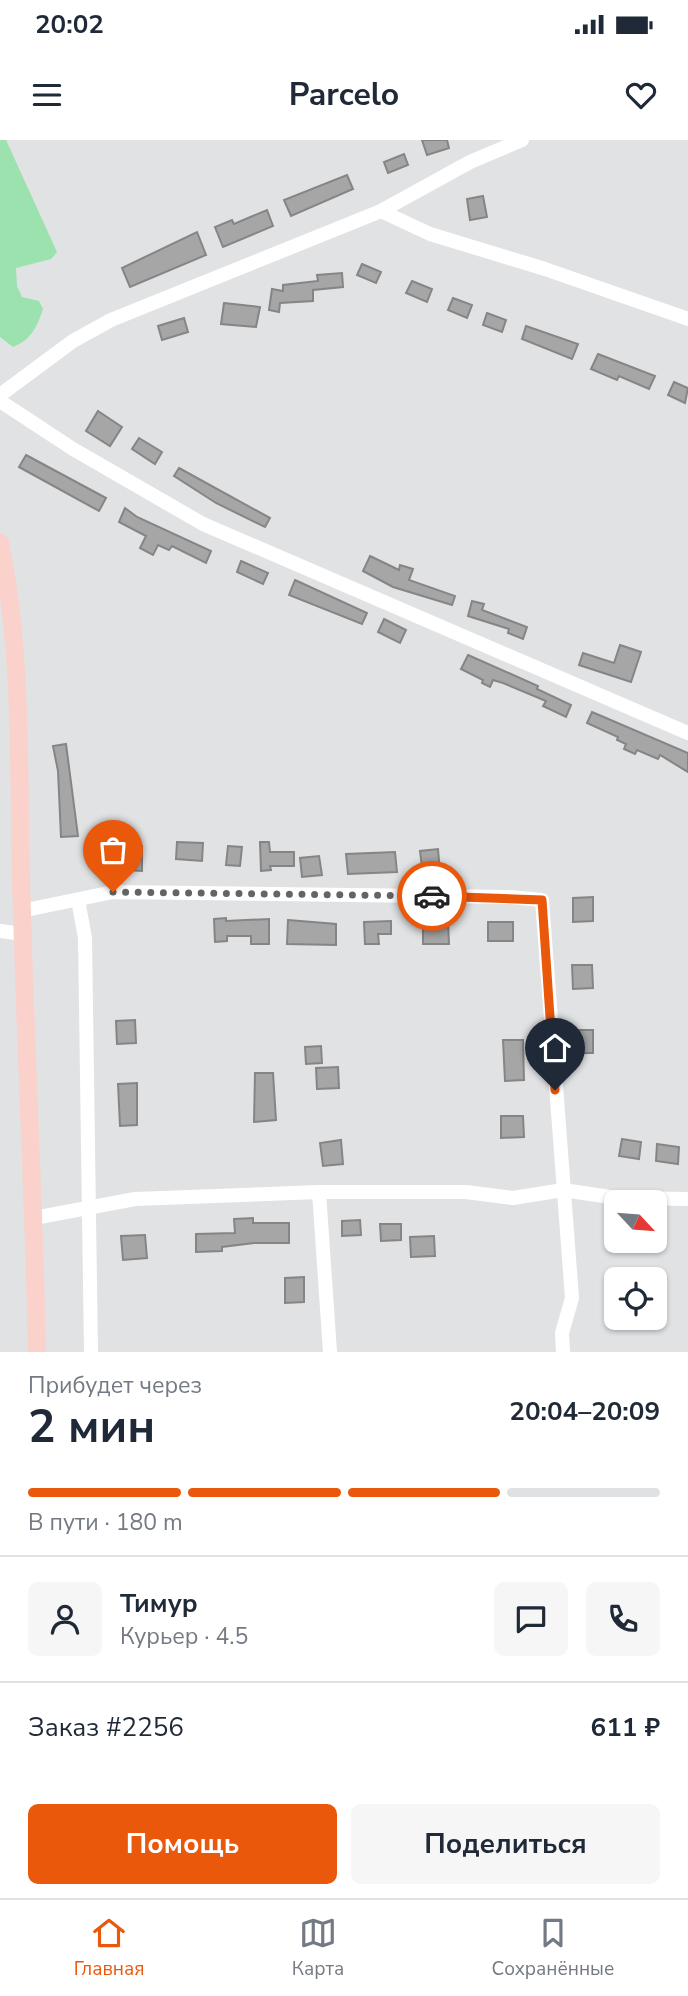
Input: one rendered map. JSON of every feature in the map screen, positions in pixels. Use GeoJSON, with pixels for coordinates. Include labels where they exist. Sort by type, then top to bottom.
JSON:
{"type":"FeatureCollection","features":[{"type":"Feature","properties":{"kind":"main road"},"geometry":{"type":"LineString","coordinates":[[0,543],[10,592],[19,699],[22,911],[37,1352]]}},
{"type":"Feature","properties":{"kind":"street"},"geometry":{"type":"LineString","coordinates":[[0,395],[73,341],[111,320],[381,211],[470,162],[522,140]]}},
{"type":"Feature","properties":{"kind":"street"},"geometry":{"type":"LineString","coordinates":[[381,211],[430,234],[545,269],[688,319]]}},
{"type":"Feature","properties":{"kind":"street"},"geometry":{"type":"LineString","coordinates":[[0,401],[73,449],[203,524],[688,733]]}},
{"type":"Feature","properties":{"kind":"street"},"geometry":{"type":"LineString","coordinates":[[22,911],[113,892],[510,897],[542,900],[572,1298],[562,1334],[563,1352]]}},
{"type":"Feature","properties":{"kind":"street"},"geometry":{"type":"LineString","coordinates":[[78,900],[85,938],[91,1352]]}},
{"type":"Feature","properties":{"kind":"street"},"geometry":{"type":"LineString","coordinates":[[0,931],[23,934]]}},
{"type":"Feature","properties":{"kind":"street"},"geometry":{"type":"LineString","coordinates":[[34,1218],[135,1199],[319,1192],[466,1192],[513,1198],[563,1190],[617,1198],[688,1199]]}},
{"type":"Feature","properties":{"kind":"street"},"geometry":{"type":"LineString","coordinates":[[319,1192],[330,1352]]}},
{"type":"Feature","properties":{"kind":"green space"},"geometry":{"type":"Polygon","coordinates":[[[0,140],[6,140],[57,252],[51,259],[16,268],[17,286],[22,297],[39,301],[43,309],[32,332],[24,341],[13,347],[0,337],[0,140]]]}},
{"type":"Feature","properties":{"kind":"building"},"geometry":{"type":"Polygon","coordinates":[[[422,140],[447,140],[449,148],[427,155],[422,140]]]}},
{"type":"Feature","properties":{"kind":"building"},"geometry":{"type":"Polygon","coordinates":[[[404,154],[408,165],[388,173],[384,162],[404,154]]]}},
{"type":"Feature","properties":{"kind":"building"},"geometry":{"type":"Polygon","coordinates":[[[347,175],[353,189],[291,216],[284,200],[347,175]]]}},
{"type":"Feature","properties":{"kind":"building"},"geometry":{"type":"Polygon","coordinates":[[[483,196],[487,217],[470,220],[467,199],[483,196]]]}},
{"type":"Feature","properties":{"kind":"building"},"geometry":{"type":"Polygon","coordinates":[[[267,210],[273,226],[223,247],[215,227],[232,220],[234,224],[267,210]]]}},
{"type":"Feature","properties":{"kind":"building"},"geometry":{"type":"Polygon","coordinates":[[[197,232],[206,255],[130,287],[122,268],[197,232]]]}},
{"type":"Feature","properties":{"kind":"building"},"geometry":{"type":"Polygon","coordinates":[[[362,264],[381,272],[376,283],[357,275],[362,264]]]}},
{"type":"Feature","properties":{"kind":"building"},"geometry":{"type":"Polygon","coordinates":[[[342,273],[343,287],[313,290],[313,301],[280,303],[279,312],[269,310],[272,289],[283,291],[283,285],[318,281],[317,275],[342,273]]]}},
{"type":"Feature","properties":{"kind":"building"},"geometry":{"type":"Polygon","coordinates":[[[412,281],[432,289],[427,302],[406,293],[412,281]]]}},
{"type":"Feature","properties":{"kind":"building"},"geometry":{"type":"Polygon","coordinates":[[[453,298],[472,305],[467,318],[448,310],[453,298]]]}},
{"type":"Feature","properties":{"kind":"building"},"geometry":{"type":"Polygon","coordinates":[[[224,303],[260,307],[256,327],[221,324],[224,303]]]}},
{"type":"Feature","properties":{"kind":"building"},"geometry":{"type":"Polygon","coordinates":[[[487,313],[506,320],[502,332],[483,325],[487,313]]]}},
{"type":"Feature","properties":{"kind":"building"},"geometry":{"type":"Polygon","coordinates":[[[184,318],[188,332],[162,340],[158,326],[184,318]]]}},
{"type":"Feature","properties":{"kind":"building"},"geometry":{"type":"Polygon","coordinates":[[[526,326],[578,344],[572,359],[522,339],[526,326]]]}},
{"type":"Feature","properties":{"kind":"building"},"geometry":{"type":"Polygon","coordinates":[[[598,354],[655,376],[649,389],[619,376],[617,380],[591,369],[598,354]]]}},
{"type":"Feature","properties":{"kind":"building"},"geometry":{"type":"Polygon","coordinates":[[[674,382],[688,388],[685,403],[668,395],[674,382]]]}},
{"type":"Feature","properties":{"kind":"building"},"geometry":{"type":"Polygon","coordinates":[[[98,411],[122,427],[110,446],[86,431],[98,411]]]}},
{"type":"Feature","properties":{"kind":"building"},"geometry":{"type":"Polygon","coordinates":[[[139,438],[162,452],[155,464],[132,449],[139,438]]]}},
{"type":"Feature","properties":{"kind":"building"},"geometry":{"type":"Polygon","coordinates":[[[26,455],[106,498],[99,511],[19,467],[26,455]]]}},
{"type":"Feature","properties":{"kind":"building"},"geometry":{"type":"Polygon","coordinates":[[[179,468],[270,518],[265,527],[216,503],[174,476],[179,468]]]}},
{"type":"Feature","properties":{"kind":"building"},"geometry":{"type":"Polygon","coordinates":[[[125,508],[137,517],[211,551],[206,563],[172,546],[169,550],[158,545],[153,555],[140,548],[146,536],[119,522],[125,508]]]}},
{"type":"Feature","properties":{"kind":"building"},"geometry":{"type":"Polygon","coordinates":[[[370,556],[399,570],[400,565],[413,569],[409,580],[455,596],[452,605],[393,587],[363,571],[370,556]]]}},
{"type":"Feature","properties":{"kind":"building"},"geometry":{"type":"Polygon","coordinates":[[[241,561],[268,573],[263,584],[237,572],[241,561]]]}},
{"type":"Feature","properties":{"kind":"building"},"geometry":{"type":"Polygon","coordinates":[[[295,580],[367,613],[362,624],[289,595],[295,580]]]}},
{"type":"Feature","properties":{"kind":"building"},"geometry":{"type":"Polygon","coordinates":[[[472,601],[484,604],[482,610],[527,627],[523,639],[508,633],[509,629],[468,616],[472,601]]]}},
{"type":"Feature","properties":{"kind":"building"},"geometry":{"type":"Polygon","coordinates":[[[384,619],[406,630],[400,643],[378,632],[384,619]]]}},
{"type":"Feature","properties":{"kind":"building"},"geometry":{"type":"Polygon","coordinates":[[[620,645],[641,652],[631,682],[579,665],[583,653],[614,663],[620,645]]]}},
{"type":"Feature","properties":{"kind":"building"},"geometry":{"type":"Polygon","coordinates":[[[468,655],[538,686],[537,689],[571,705],[566,717],[543,706],[546,701],[503,683],[493,680],[490,687],[482,683],[483,680],[461,669],[468,655]]]}},
{"type":"Feature","properties":{"kind":"building"},"geometry":{"type":"Polygon","coordinates":[[[592,712],[688,753],[688,772],[660,755],[658,759],[637,750],[635,754],[624,749],[626,744],[617,740],[618,737],[587,723],[592,712]]]}},
{"type":"Feature","properties":{"kind":"building"},"geometry":{"type":"Polygon","coordinates":[[[66,744],[78,836],[61,837],[58,771],[53,746],[66,744]]]}},
{"type":"Feature","properties":{"kind":"building"},"geometry":{"type":"Polygon","coordinates":[[[177,842],[203,843],[202,861],[176,859],[177,842]]]}},
{"type":"Feature","properties":{"kind":"building"},"geometry":{"type":"Polygon","coordinates":[[[260,842],[269,842],[270,852],[294,852],[294,866],[270,866],[271,870],[261,871],[260,842]]]}},
{"type":"Feature","properties":{"kind":"building"},"geometry":{"type":"Polygon","coordinates":[[[126,846],[142,846],[142,871],[126,870],[126,846]]]}},
{"type":"Feature","properties":{"kind":"building"},"geometry":{"type":"Polygon","coordinates":[[[228,846],[242,847],[240,866],[226,865],[228,846]]]}},
{"type":"Feature","properties":{"kind":"building"},"geometry":{"type":"Polygon","coordinates":[[[438,849],[440,873],[423,875],[420,851],[438,849]]]}},
{"type":"Feature","properties":{"kind":"building"},"geometry":{"type":"Polygon","coordinates":[[[395,852],[397,872],[348,874],[346,854],[395,852]]]}},
{"type":"Feature","properties":{"kind":"building"},"geometry":{"type":"Polygon","coordinates":[[[319,856],[322,875],[302,877],[300,858],[319,856]]]}},
{"type":"Feature","properties":{"kind":"building"},"geometry":{"type":"Polygon","coordinates":[[[593,897],[593,921],[573,922],[573,898],[593,897]]]}},
{"type":"Feature","properties":{"kind":"building"},"geometry":{"type":"Polygon","coordinates":[[[226,918],[226,921],[269,919],[269,944],[251,944],[251,936],[227,936],[227,941],[215,942],[214,919],[226,918]]]}},
{"type":"Feature","properties":{"kind":"building"},"geometry":{"type":"Polygon","coordinates":[[[288,920],[336,924],[336,945],[287,944],[288,920]]]}},
{"type":"Feature","properties":{"kind":"building"},"geometry":{"type":"Polygon","coordinates":[[[391,921],[391,934],[378,934],[379,944],[365,944],[364,922],[391,921]]]}},
{"type":"Feature","properties":{"kind":"building"},"geometry":{"type":"Polygon","coordinates":[[[448,922],[449,944],[423,944],[423,923],[448,922]]]}},
{"type":"Feature","properties":{"kind":"building"},"geometry":{"type":"Polygon","coordinates":[[[488,922],[513,922],[513,941],[488,941],[488,922]]]}},
{"type":"Feature","properties":{"kind":"building"},"geometry":{"type":"Polygon","coordinates":[[[572,965],[592,965],[593,988],[573,989],[572,965]]]}},
{"type":"Feature","properties":{"kind":"building"},"geometry":{"type":"Polygon","coordinates":[[[135,1020],[136,1043],[117,1044],[116,1021],[135,1020]]]}},
{"type":"Feature","properties":{"kind":"building"},"geometry":{"type":"Polygon","coordinates":[[[574,1030],[593,1030],[593,1053],[574,1053],[574,1030]]]}},
{"type":"Feature","properties":{"kind":"building"},"geometry":{"type":"Polygon","coordinates":[[[503,1040],[523,1040],[524,1080],[505,1081],[503,1040]]]}},
{"type":"Feature","properties":{"kind":"building"},"geometry":{"type":"Polygon","coordinates":[[[321,1046],[322,1063],[306,1064],[305,1047],[321,1046]]]}},
{"type":"Feature","properties":{"kind":"building"},"geometry":{"type":"Polygon","coordinates":[[[338,1067],[339,1088],[317,1089],[316,1068],[338,1067]]]}},
{"type":"Feature","properties":{"kind":"building"},"geometry":{"type":"Polygon","coordinates":[[[255,1073],[273,1073],[276,1120],[254,1122],[255,1073]]]}},
{"type":"Feature","properties":{"kind":"building"},"geometry":{"type":"Polygon","coordinates":[[[137,1083],[137,1125],[120,1126],[118,1084],[137,1083]]]}},
{"type":"Feature","properties":{"kind":"building"},"geometry":{"type":"Polygon","coordinates":[[[501,1116],[523,1116],[524,1137],[501,1138],[501,1116]]]}},
{"type":"Feature","properties":{"kind":"building"},"geometry":{"type":"Polygon","coordinates":[[[622,1139],[641,1142],[639,1159],[619,1156],[622,1139]]]}},
{"type":"Feature","properties":{"kind":"building"},"geometry":{"type":"Polygon","coordinates":[[[341,1140],[343,1164],[323,1166],[320,1143],[341,1140]]]}},
{"type":"Feature","properties":{"kind":"building"},"geometry":{"type":"Polygon","coordinates":[[[657,1144],[679,1147],[678,1164],[656,1161],[657,1144]]]}},
{"type":"Feature","properties":{"kind":"building"},"geometry":{"type":"Polygon","coordinates":[[[253,1218],[253,1223],[289,1223],[289,1243],[254,1243],[222,1247],[222,1251],[196,1252],[196,1234],[235,1233],[234,1219],[253,1218]]]}},
{"type":"Feature","properties":{"kind":"building"},"geometry":{"type":"Polygon","coordinates":[[[360,1220],[361,1235],[342,1236],[342,1221],[360,1220]]]}},
{"type":"Feature","properties":{"kind":"building"},"geometry":{"type":"Polygon","coordinates":[[[380,1224],[401,1224],[401,1240],[381,1241],[380,1224]]]}},
{"type":"Feature","properties":{"kind":"building"},"geometry":{"type":"Polygon","coordinates":[[[145,1235],[147,1258],[123,1260],[121,1236],[145,1235]]]}},
{"type":"Feature","properties":{"kind":"building"},"geometry":{"type":"Polygon","coordinates":[[[434,1236],[435,1256],[411,1257],[410,1237],[434,1236]]]}},
{"type":"Feature","properties":{"kind":"building"},"geometry":{"type":"Polygon","coordinates":[[[304,1277],[304,1302],[285,1303],[285,1278],[304,1277]]]}},
{"type":"Feature","properties":{"kind":"way so far"},"geometry":{"type":"LineString","coordinates":[[113,892],[432,896]]}},
{"type":"Feature","properties":{"kind":"route"},"geometry":{"type":"LineString","coordinates":[[432,896],[542,900],[555,1090]]}}]}
